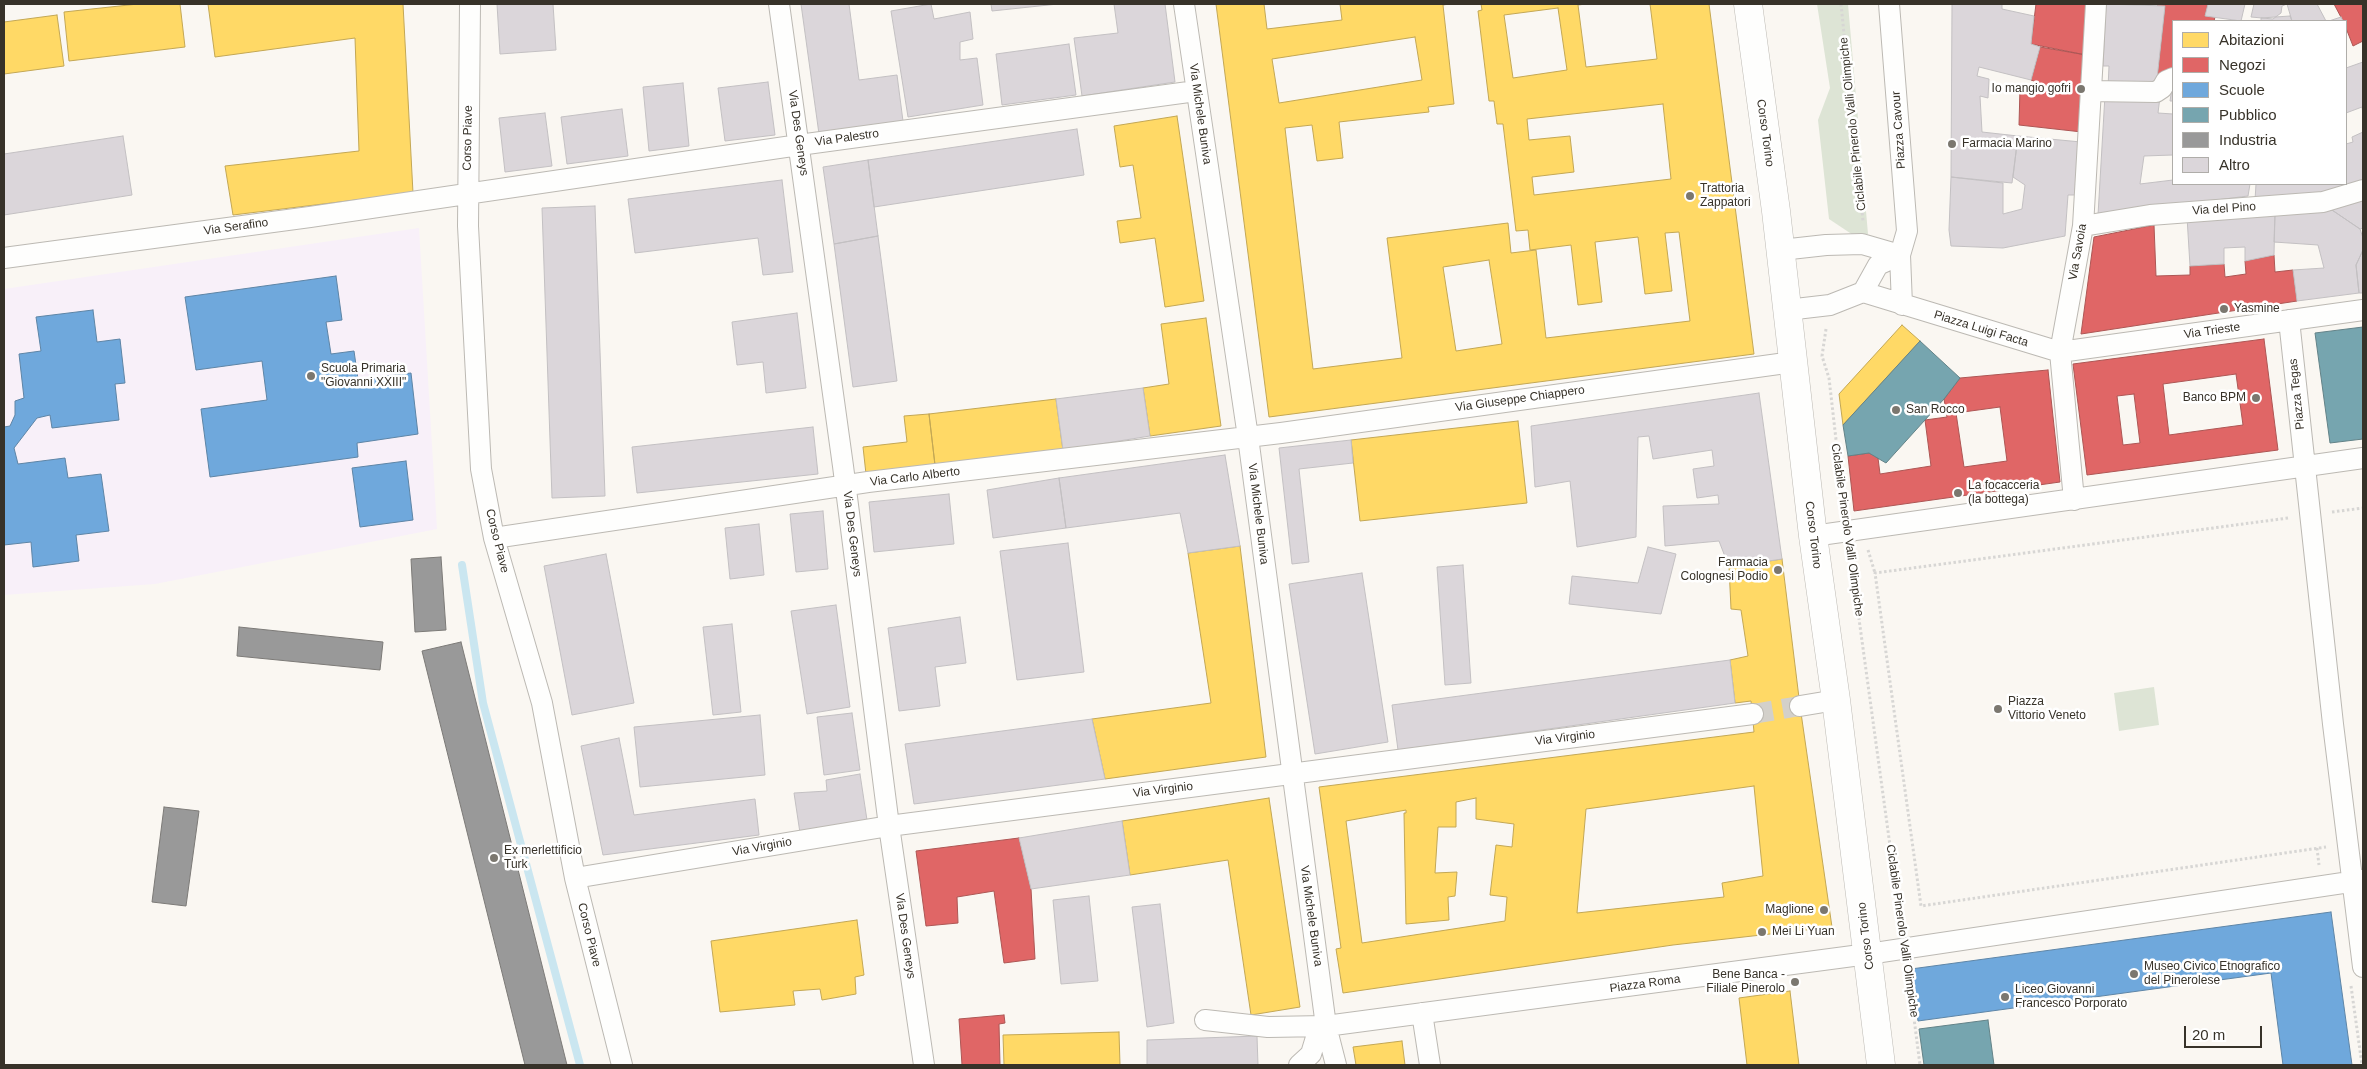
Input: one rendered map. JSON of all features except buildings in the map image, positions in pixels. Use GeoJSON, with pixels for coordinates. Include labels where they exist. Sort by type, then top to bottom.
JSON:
{"type":"FeatureCollection","features":[{"type":"Feature","properties":{"kind":"main road","name":"Corso Torino"},"geometry":{"type":"LineString","coordinates":[[1748,4],[1781,250],[1813,536],[1836,700],[1882,1065]]}},
{"type":"Feature","properties":{"kind":"street","name":"Corso Piave"},"geometry":{"type":"LineString","coordinates":[[470,4],[468,192],[481,469],[494,538],[542,702],[575,878],[622,1065]]}},
{"type":"Feature","properties":{"kind":"street","name":"Via Des Geneys"},"geometry":{"type":"LineString","coordinates":[[779,4],[846,485],[889,826],[924,1065]]}},
{"type":"Feature","properties":{"kind":"street","name":"Via Michele Buniva"},"geometry":{"type":"LineString","coordinates":[[1184,4],[1248,437],[1326,1026],[1336,1065]]}},
{"type":"Feature","properties":{"kind":"street","name":"Piazza Cavour"},"geometry":{"type":"LineString","coordinates":[[1889,4],[1907,231],[1900,255]]}},
{"type":"Feature","properties":{"kind":"street","name":"Via Savoia"},"geometry":{"type":"LineString","coordinates":[[2074,500],[2060,352],[2084,226],[2096,4]]}},
{"type":"Feature","properties":{"kind":"street"},"geometry":{"type":"LineString","coordinates":[[2091,91],[2156,92],[2162,88],[2166,81],[2172,78]]}},
{"type":"Feature","properties":{"kind":"street","name":"Via Palestro"},"geometry":{"type":"LineString","coordinates":[[468,192],[1196,91]]}},
{"type":"Feature","properties":{"kind":"street","name":"Via del Pino"},"geometry":{"type":"LineString","coordinates":[[2084,226],[2150,215],[2323,202],[2363,190]]}},
{"type":"Feature","properties":{"kind":"street","name":"Via Serafino"},"geometry":{"type":"LineString","coordinates":[[4,258],[310,217],[468,192]]}},
{"type":"Feature","properties":{"kind":"street"},"geometry":{"type":"LineString","coordinates":[[1781,250],[1826,245],[1862,244],[1900,255]]}},
{"type":"Feature","properties":{"kind":"street"},"geometry":{"type":"LineString","coordinates":[[1787,310],[1830,305],[1855,295],[1878,265],[1900,255]]}},
{"type":"Feature","properties":{"kind":"street"},"geometry":{"type":"LineString","coordinates":[[1900,255],[1902,305]]}},
{"type":"Feature","properties":{"kind":"street","name":"Piazza Luigi Facta"},"geometry":{"type":"LineString","coordinates":[[1855,295],[1902,305],[2060,352]]}},
{"type":"Feature","properties":{"kind":"street","name":"Via Trieste"},"geometry":{"type":"LineString","coordinates":[[2060,352],[2363,310]]}},
{"type":"Feature","properties":{"kind":"street","name":"Piazza Tegas"},"geometry":{"type":"LineString","coordinates":[[2289,320],[2305,467]]}},
{"type":"Feature","properties":{"kind":"street","name":"Via Giuseppe Chiappero"},"geometry":{"type":"LineString","coordinates":[[1248,437],[1793,362]]}},
{"type":"Feature","properties":{"kind":"street","name":"Via Carlo Alberto"},"geometry":{"type":"LineString","coordinates":[[494,538],[846,485],[1248,437]]}},
{"type":"Feature","properties":{"kind":"street"},"geometry":{"type":"LineString","coordinates":[[1813,536],[1848,533],[2363,458]]}},
{"type":"Feature","properties":{"kind":"street"},"geometry":{"type":"LineString","coordinates":[[2305,467],[2347,844],[2358,880],[2363,967]]}},
{"type":"Feature","properties":{"kind":"street"},"geometry":{"type":"LineString","coordinates":[[1800,706],[1836,700]]}},
{"type":"Feature","properties":{"kind":"street","name":"Via Virginio"},"geometry":{"type":"LineString","coordinates":[[575,878],[889,826],[1753,714]]}},
{"type":"Feature","properties":{"kind":"street"},"geometry":{"type":"LineString","coordinates":[[1868,954],[2358,880]]}},
{"type":"Feature","properties":{"kind":"street","name":"Piazza Roma"},"geometry":{"type":"LineString","coordinates":[[1326,1026],[1868,954]]}},
{"type":"Feature","properties":{"kind":"street"},"geometry":{"type":"LineString","coordinates":[[1422,1013],[1430,1065]]}},
{"type":"Feature","properties":{"kind":"street"},"geometry":{"type":"LineString","coordinates":[[1205,1020],[1268,1027],[1326,1026]]}},
{"type":"Feature","properties":{"kind":"street"},"geometry":{"type":"LineString","coordinates":[[1299,1065],[1311,1054],[1318,1031],[1326,1026]]}},
{"type":"Feature","properties":{"kind":"path","name":"Ciclabile Pinerolo Valli Olimpiche"},"geometry":{"type":"LineString","coordinates":[[1840,4],[1863,222],[1862,244]]}},
{"type":"Feature","properties":{"kind":"path","name":"Ciclabile Pinerolo Valli Olimpiche"},"geometry":{"type":"LineString","coordinates":[[1855,295],[1828,317],[1822,356],[1829,378],[1835,444],[1920,1065]]}},
{"type":"Feature","properties":{"kind":"path"},"geometry":{"type":"LineString","coordinates":[[2347,844],[1921,906],[1876,573],[2363,508]]}},
{"type":"Feature","properties":{"kind":"shaded area"},"geometry":{"type":"Polygon","coordinates":[[[419,228],[437,529],[155,584],[4,595],[4,289],[419,228]]]}},
{"type":"Feature","properties":{"kind":"green space"},"geometry":{"type":"Polygon","coordinates":[[[1817,4],[1848,4],[1868,234],[1853,235],[1829,219],[1818,120],[1830,88],[1817,4]]]}},
{"type":"Feature","properties":{"kind":"green space"},"geometry":{"type":"Polygon","coordinates":[[[2154,687],[2159,725],[2119,731],[2114,693],[2154,687]]]}},
{"type":"Feature","properties":{"kind":"waterway"},"geometry":{"type":"LineString","coordinates":[[462,565],[483,703],[580,1065]]}},
{"type":"Feature","properties":{"kind":"tunnel"},"geometry":{"type":"LineString","coordinates":[[1753,714],[1800,706]]}},
{"type":"Feature","properties":{"kind":"place","name":"Io mangio gofri"},"geometry":{"type":"Point","coordinates":[2081,89]}},
{"type":"Feature","properties":{"kind":"place","name":"Farmacia Marino"},"geometry":{"type":"Point","coordinates":[1952,144]}},
{"type":"Feature","properties":{"kind":"place","name":"Trattoria Zappatori"},"geometry":{"type":"Point","coordinates":[1690,196]}},
{"type":"Feature","properties":{"kind":"place","name":"Yasmine"},"geometry":{"type":"Point","coordinates":[2224,309]}},
{"type":"Feature","properties":{"kind":"place","name":"Scuola Primaria \"Giovanni XXIII\""},"geometry":{"type":"Point","coordinates":[311,376]}},
{"type":"Feature","properties":{"kind":"place","name":"Banco BPM"},"geometry":{"type":"Point","coordinates":[2256,398]}},
{"type":"Feature","properties":{"kind":"place","name":"San Rocco"},"geometry":{"type":"Point","coordinates":[1896,410]}},
{"type":"Feature","properties":{"kind":"place","name":"La focacceria (la bottega)"},"geometry":{"type":"Point","coordinates":[1958,493]}},
{"type":"Feature","properties":{"kind":"place","name":"Farmacia Colognesi Podio"},"geometry":{"type":"Point","coordinates":[1778,570]}},
{"type":"Feature","properties":{"kind":"place","name":"Piazza Vittorio Veneto"},"geometry":{"type":"Point","coordinates":[1998,709]}},
{"type":"Feature","properties":{"kind":"place","name":"Ex merlettificio Turk"},"geometry":{"type":"Point","coordinates":[494,858]}},
{"type":"Feature","properties":{"kind":"place","name":"Maglione"},"geometry":{"type":"Point","coordinates":[1824,910]}},
{"type":"Feature","properties":{"kind":"place","name":"Mei Li Yuan"},"geometry":{"type":"Point","coordinates":[1762,932]}},
{"type":"Feature","properties":{"kind":"place","name":"Museo Civico Etnografico del Pinerolese"},"geometry":{"type":"Point","coordinates":[2134,974]}},
{"type":"Feature","properties":{"kind":"place","name":"Bene Banca - Filiale Pinerolo"},"geometry":{"type":"Point","coordinates":[1795,982]}},
{"type":"Feature","properties":{"kind":"place","name":"Liceo Giovanni Francesco Porporato"},"geometry":{"type":"Point","coordinates":[2005,997]}}]}
